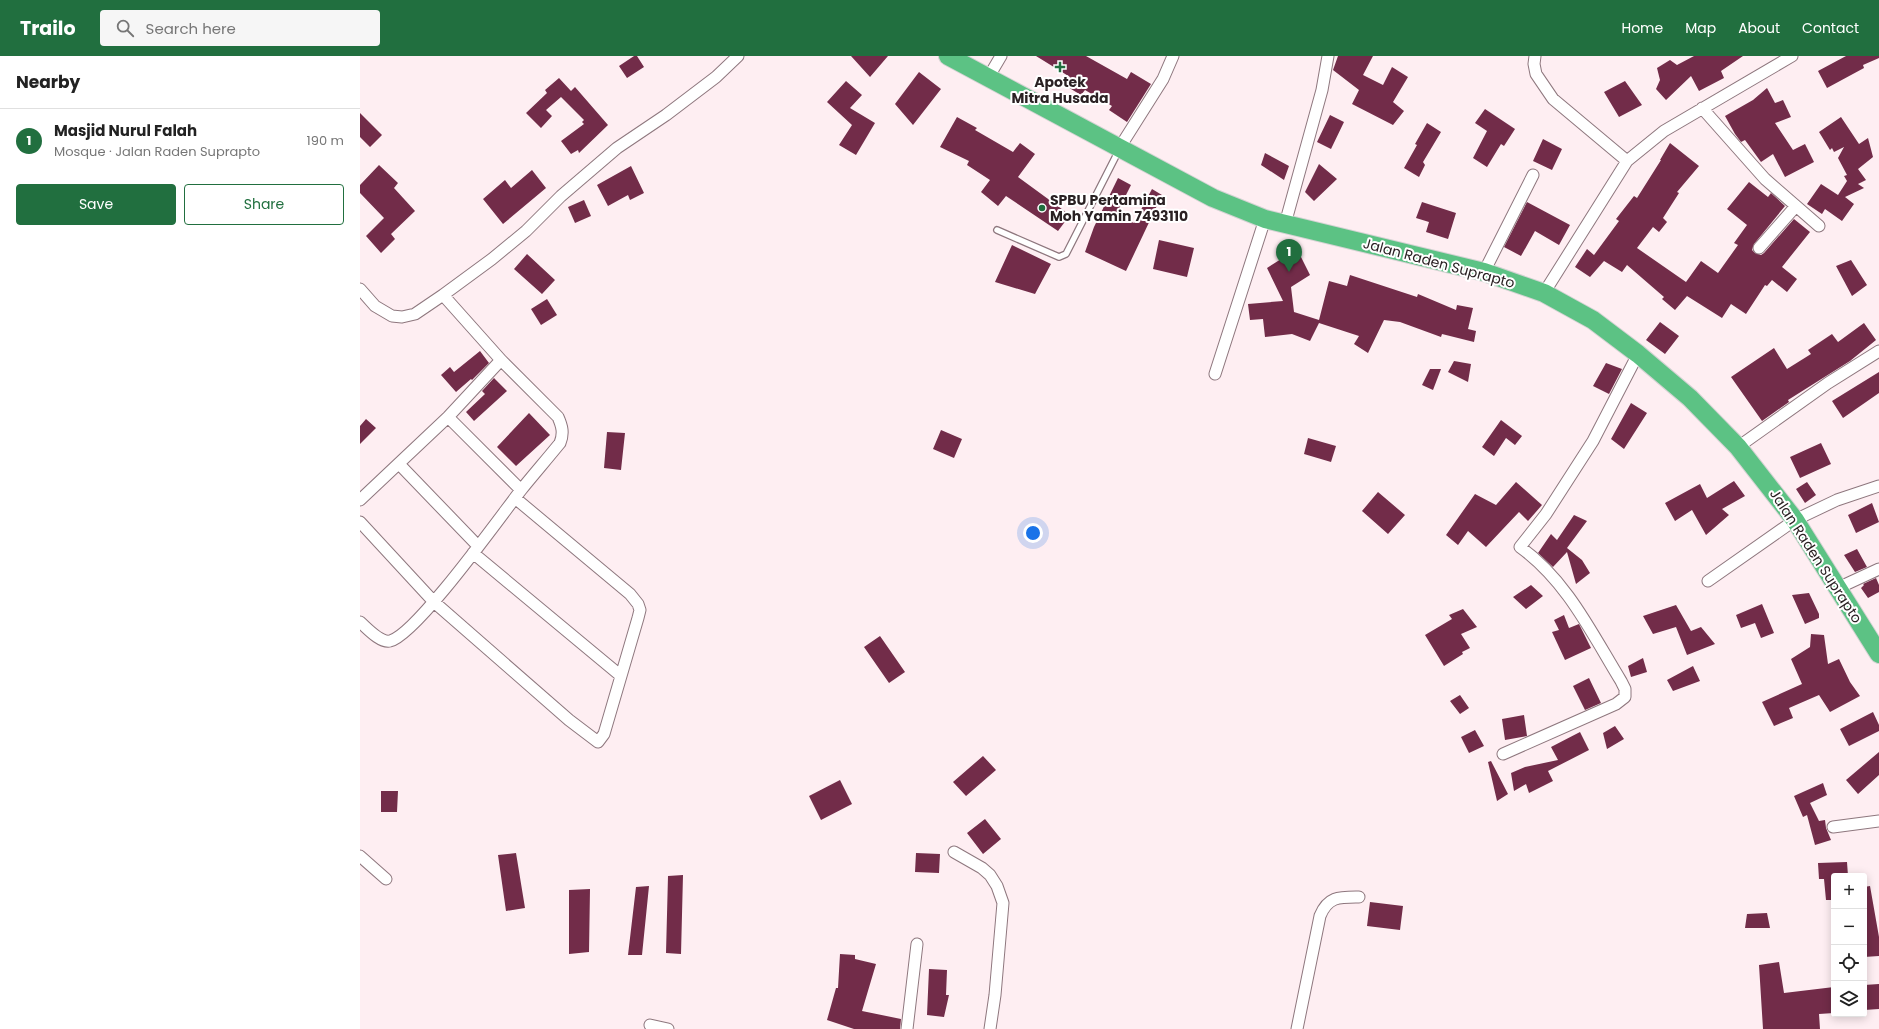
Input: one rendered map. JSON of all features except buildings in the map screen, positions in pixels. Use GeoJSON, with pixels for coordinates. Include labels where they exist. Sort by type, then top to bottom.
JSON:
{"type":"FeatureCollection","features":[{"type":"Feature","properties":{"kind":"highway","name":"Jalan Raden Suprapto"},"geometry":{"type":"LineString","coordinates":[[948,56],[1213,198],[1264,219],[1484,272],[1544,293],[1593,320],[1638,354],[1690,398],[1738,447],[1796,520],[1879,654]]}},
{"type":"Feature","properties":{"kind":"street"},"geometry":{"type":"LineString","coordinates":[[360,289],[375,306],[392,316],[402,317],[415,314],[443,295],[526,231],[561,196],[617,148],[685,101],[716,77],[738,56]]}},
{"type":"Feature","properties":{"kind":"street"},"geometry":{"type":"LineString","coordinates":[[988,78],[1001,56]]}},
{"type":"Feature","properties":{"kind":"street"},"geometry":{"type":"LineString","coordinates":[[1120,148],[1163,79],[1173,56]]}},
{"type":"Feature","properties":{"kind":"street"},"geometry":{"type":"LineString","coordinates":[[1285,224],[1322,90],[1328,56]]}},
{"type":"Feature","properties":{"kind":"street"},"geometry":{"type":"LineString","coordinates":[[1535,56],[1534,64],[1536,74],[1553,99],[1627,162]]}},
{"type":"Feature","properties":{"kind":"street"},"geometry":{"type":"LineString","coordinates":[[1544,293],[1627,162],[1649,141],[1664,131],[1792,56]]}},
{"type":"Feature","properties":{"kind":"street"},"geometry":{"type":"LineString","coordinates":[[1702,108],[1765,179],[1819,226]]}},
{"type":"Feature","properties":{"kind":"street"},"geometry":{"type":"LineString","coordinates":[[1484,272],[1533,175]]}},
{"type":"Feature","properties":{"kind":"street"},"geometry":{"type":"LineString","coordinates":[[1759,248],[1796,206]]}},
{"type":"Feature","properties":{"kind":"street"},"geometry":{"type":"LineString","coordinates":[[1215,374],[1264,219]]}},
{"type":"Feature","properties":{"kind":"street"},"geometry":{"type":"LineString","coordinates":[[360,622],[381,639],[389,641],[408,630],[434,602],[518,494],[560,443],[563,432],[558,417],[501,360],[443,295]]}},
{"type":"Feature","properties":{"kind":"street"},"geometry":{"type":"LineString","coordinates":[[1738,447],[1828,383],[1879,351]]}},
{"type":"Feature","properties":{"kind":"street"},"geometry":{"type":"LineString","coordinates":[[1503,754],[1616,704],[1625,697],[1625,689],[1621,681],[1564,589],[1548,570],[1520,547],[1546,514],[1593,441],[1638,354]]}},
{"type":"Feature","properties":{"kind":"street"},"geometry":{"type":"LineString","coordinates":[[360,500],[448,417],[501,360]]}},
{"type":"Feature","properties":{"kind":"street"},"geometry":{"type":"LineString","coordinates":[[360,522],[434,602],[569,720],[598,742],[604,734],[638,618],[640,610],[638,604],[630,594],[518,494],[448,417]]}},
{"type":"Feature","properties":{"kind":"street"},"geometry":{"type":"LineString","coordinates":[[399,464],[475,549],[621,676]]}},
{"type":"Feature","properties":{"kind":"street"},"geometry":{"type":"LineString","coordinates":[[1708,581],[1796,520],[1837,500],[1879,486]]}},
{"type":"Feature","properties":{"kind":"street"},"geometry":{"type":"LineString","coordinates":[[1838,588],[1879,569]]}},
{"type":"Feature","properties":{"kind":"street"},"geometry":{"type":"LineString","coordinates":[[1833,827],[1879,821]]}},
{"type":"Feature","properties":{"kind":"street"},"geometry":{"type":"LineString","coordinates":[[954,852],[982,868],[990,875],[997,886],[1003,902],[995,995],[990,1029]]}},
{"type":"Feature","properties":{"kind":"street"},"geometry":{"type":"LineString","coordinates":[[360,856],[386,879]]}},
{"type":"Feature","properties":{"kind":"street"},"geometry":{"type":"LineString","coordinates":[[1297,1029],[1320,916],[1323,908],[1339,897],[1360,897]]}},
{"type":"Feature","properties":{"kind":"street"},"geometry":{"type":"LineString","coordinates":[[907,1029],[918,944]]}},
{"type":"Feature","properties":{"kind":"street"},"geometry":{"type":"LineString","coordinates":[[650,1025],[668,1029]]}},
{"type":"Feature","properties":{"kind":"lane"},"geometry":{"type":"LineString","coordinates":[[997,230],[1060,257],[1066,254],[1120,148]]}},
{"type":"Feature","properties":{"kind":"place","name":"Apotek Mitra Husada"},"geometry":{"type":"Point","coordinates":[1060,67]}},
{"type":"Feature","properties":{"kind":"place","name":"SPBU Pertamina Moh Yamin 7493110"},"geometry":{"type":"Point","coordinates":[1042,208]}},
{"type":"Feature","properties":{"kind":"place","name":"Masjid Nurul Falah"},"geometry":{"type":"Point","coordinates":[1289,272]}}]}
